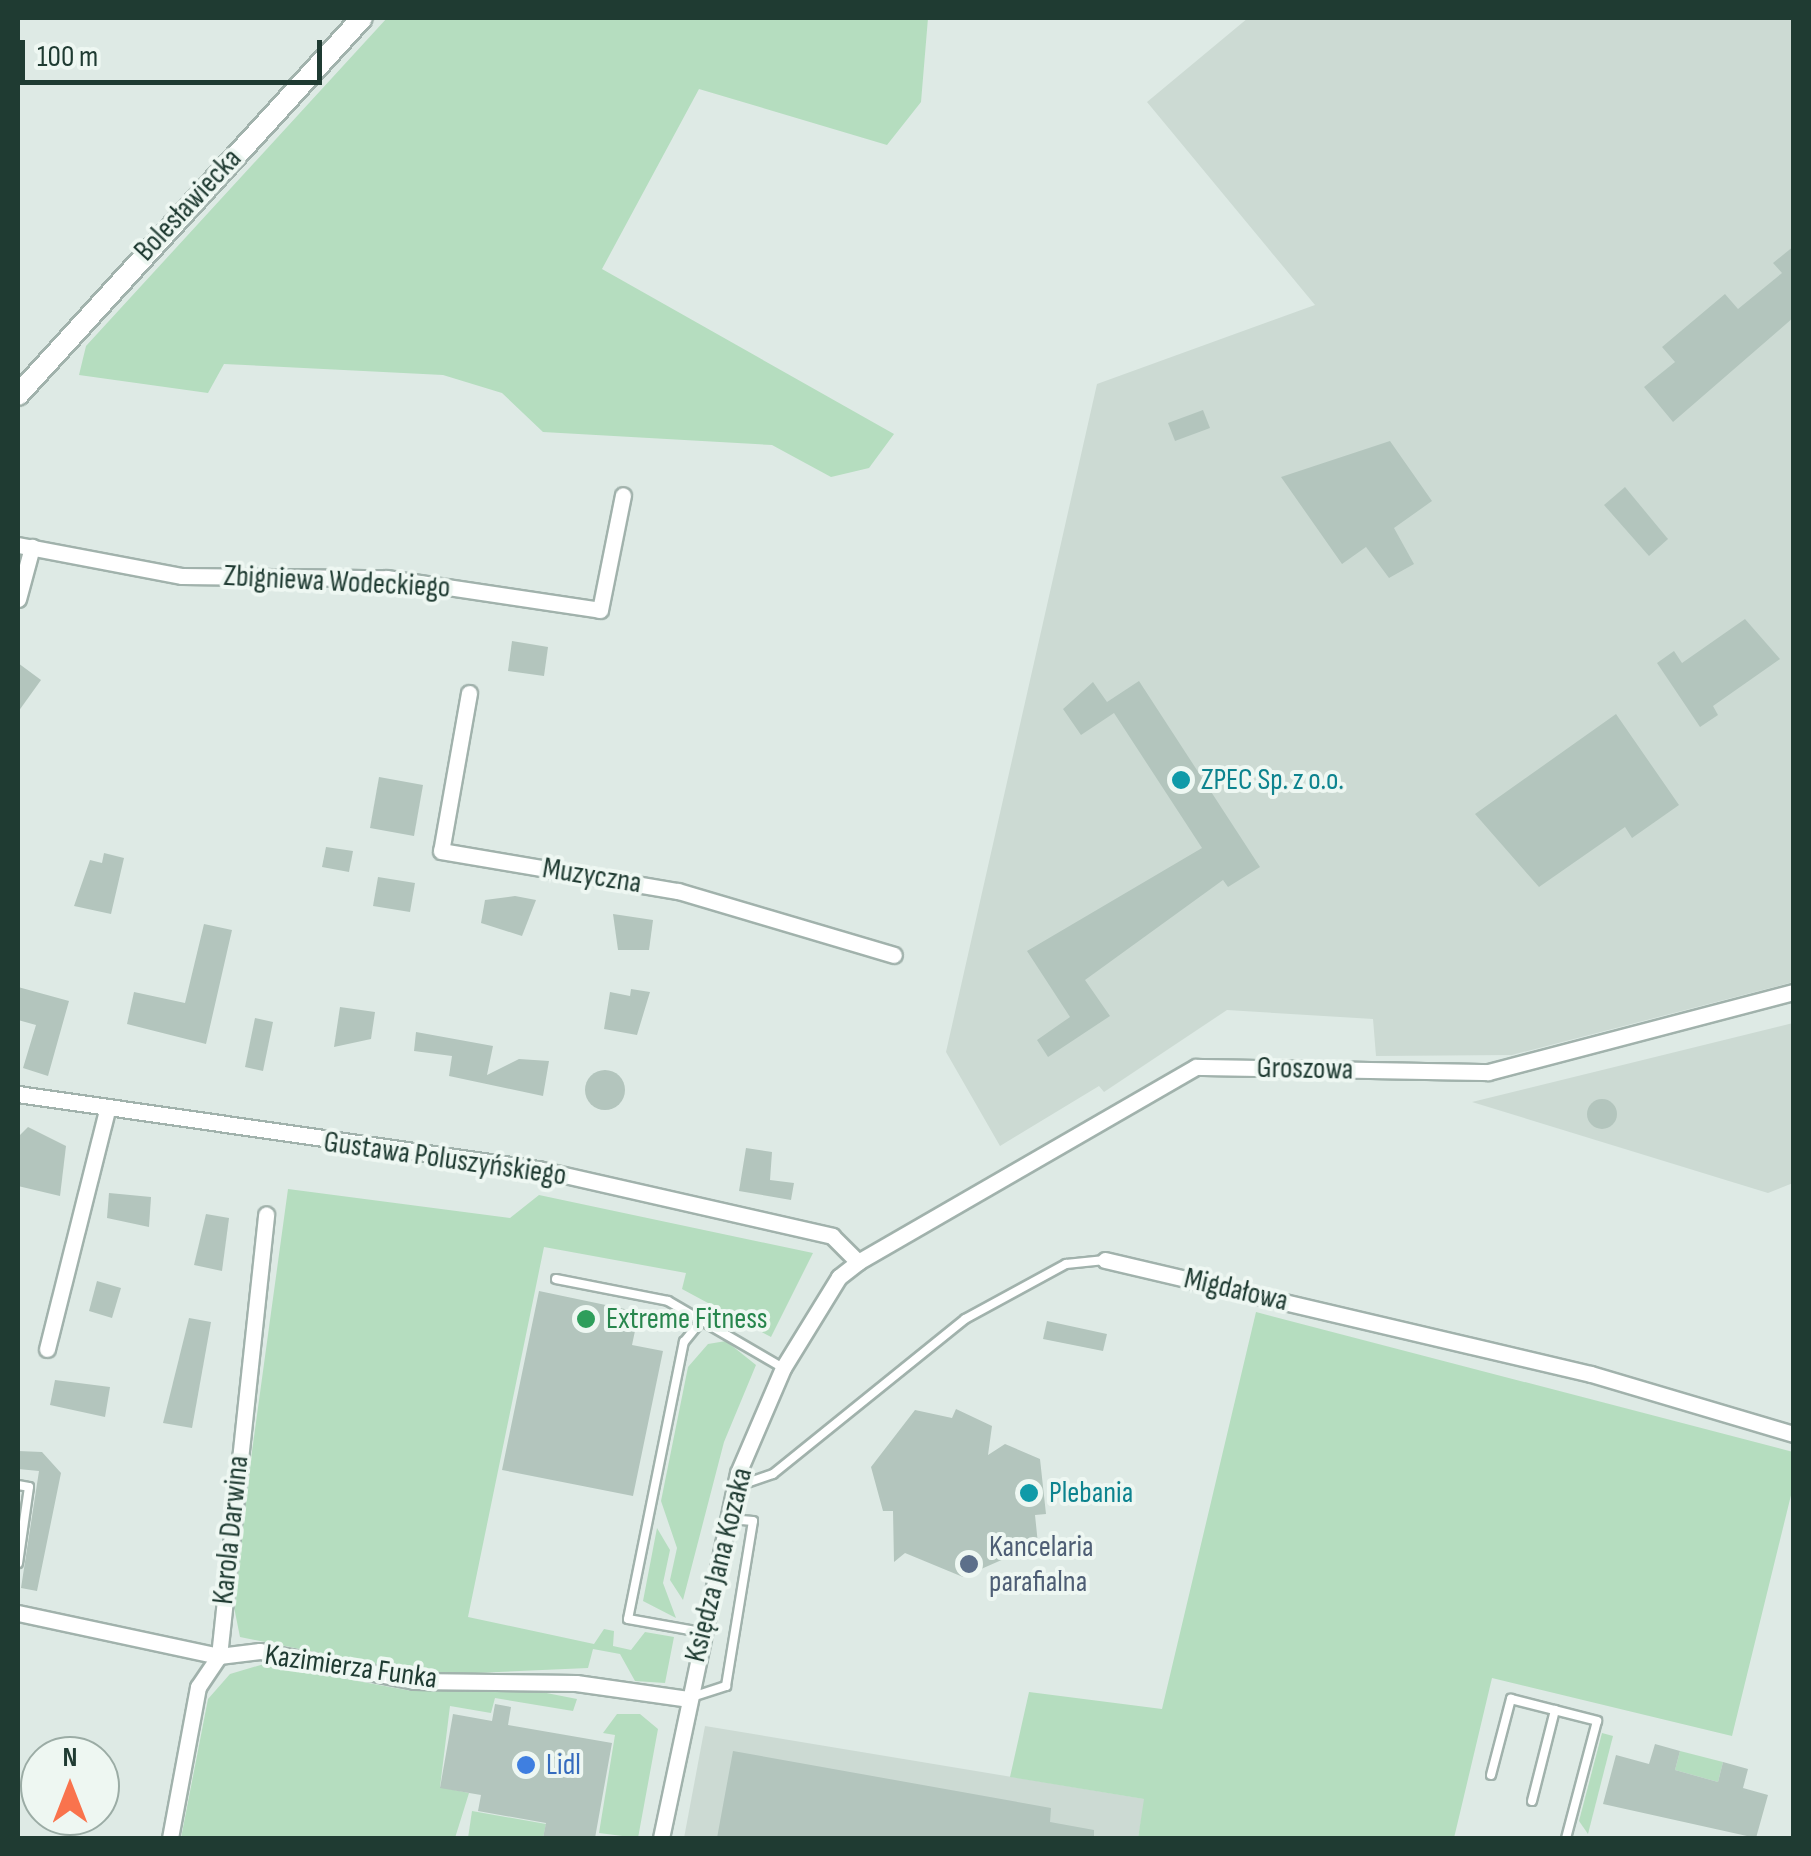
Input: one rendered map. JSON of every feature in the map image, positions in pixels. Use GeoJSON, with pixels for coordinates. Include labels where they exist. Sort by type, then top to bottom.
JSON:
{"type":"FeatureCollection","features":[{"type":"Feature","properties":{"kind":"street","name":"Bolesławiecka"},"geometry":{"type":"LineString","coordinates":[[18,395],[362,18]]}},
{"type":"Feature","properties":{"kind":"street","name":"Zbigniewa Wodeckiego"},"geometry":{"type":"LineString","coordinates":[[25,546],[182,576],[387,578],[600,610],[623,495]]}},
{"type":"Feature","properties":{"kind":"street"},"geometry":{"type":"LineString","coordinates":[[18,599],[25,546]]}},
{"type":"Feature","properties":{"kind":"street","name":"Muzyczna"},"geometry":{"type":"LineString","coordinates":[[469,693],[442,851],[678,891],[894,956]]}},
{"type":"Feature","properties":{"kind":"street","name":"Groszowa"},"geometry":{"type":"LineString","coordinates":[[858,1262],[1196,1067],[1488,1072],[1794,992]]}},
{"type":"Feature","properties":{"kind":"street","name":"Gustawa Poluszyńskiego"},"geometry":{"type":"LineString","coordinates":[[18,1094],[106,1114],[538,1169],[832,1236],[858,1262]]}},
{"type":"Feature","properties":{"kind":"street"},"geometry":{"type":"LineString","coordinates":[[47,1349],[106,1114]]}},
{"type":"Feature","properties":{"kind":"street","name":"Karola Darwina"},"geometry":{"type":"LineString","coordinates":[[170,1838],[198,1687],[219,1656],[266,1214]]}},
{"type":"Feature","properties":{"kind":"street","name":"Migdałowa"},"geometry":{"type":"LineString","coordinates":[[1106,1260],[1592,1374],[1794,1434]]}},
{"type":"Feature","properties":{"kind":"street","name":"Księdza Jana Kozaka"},"geometry":{"type":"LineString","coordinates":[[661,1838],[735,1487],[783,1368],[839,1277],[858,1262]]}},
{"type":"Feature","properties":{"kind":"street","name":"Kazimierza Funka"},"geometry":{"type":"LineString","coordinates":[[18,1613],[219,1656],[260,1650],[414,1681],[576,1683],[688,1698]]}},
{"type":"Feature","properties":{"kind":"lane","name":"Migdałowa"},"geometry":{"type":"LineString","coordinates":[[735,1487],[773,1474],[964,1319],[1066,1264],[1106,1260]]}},
{"type":"Feature","properties":{"kind":"lane"},"geometry":{"type":"LineString","coordinates":[[556,1278],[704,1318],[783,1368]]}},
{"type":"Feature","properties":{"kind":"lane"},"geometry":{"type":"LineString","coordinates":[[702,1632],[628,1619],[684,1342],[704,1318]]}},
{"type":"Feature","properties":{"kind":"lane"},"geometry":{"type":"LineString","coordinates":[[18,1485],[29,1487],[18,1560]]}},
{"type":"Feature","properties":{"kind":"lane"},"geometry":{"type":"LineString","coordinates":[[688,1698],[726,1686],[753,1521],[728,1520]]}},
{"type":"Feature","properties":{"kind":"lane"},"geometry":{"type":"LineString","coordinates":[[1492,1775],[1511,1699],[1597,1721],[1566,1838]]}},
{"type":"Feature","properties":{"kind":"lane"},"geometry":{"type":"LineString","coordinates":[[1532,1800],[1554,1710]]}},
{"type":"Feature","properties":{"kind":"shaded area"},"geometry":{"type":"Polygon","coordinates":[[[1248,18],[1793,18],[1793,982],[1512,1055],[1376,1056],[1373,1019],[1227,1010],[1104,1092],[1099,1086],[1000,1146],[946,1052],[1097,384],[1315,305],[1147,102],[1248,18]]]}},
{"type":"Feature","properties":{"kind":"shaded area"},"geometry":{"type":"Polygon","coordinates":[[[1793,1023],[1793,1183],[1768,1193],[1472,1102],[1793,1023]]]}},
{"type":"Feature","properties":{"kind":"shaded area"},"geometry":{"type":"Polygon","coordinates":[[[705,1726],[1145,1799],[1138,1838],[684,1838],[705,1726]]]}},
{"type":"Feature","properties":{"kind":"green space"},"geometry":{"type":"Polygon","coordinates":[[[387,18],[928,18],[921,102],[887,145],[699,89],[602,269],[894,434],[869,468],[831,477],[772,445],[543,432],[502,393],[443,375],[224,364],[208,393],[79,375],[86,346],[387,18]]]}},
{"type":"Feature","properties":{"kind":"green space"},"geometry":{"type":"Polygon","coordinates":[[[288,1189],[510,1218],[539,1195],[813,1253],[771,1337],[682,1289],[686,1273],[544,1247],[468,1617],[594,1644],[604,1629],[614,1631],[613,1646],[631,1650],[645,1632],[674,1637],[665,1683],[635,1681],[620,1654],[593,1649],[588,1668],[429,1675],[240,1637],[232,1597],[288,1189]]]}},
{"type":"Feature","properties":{"kind":"green space"},"geometry":{"type":"Polygon","coordinates":[[[1256,1312],[1793,1452],[1793,1487],[1732,1736],[1492,1678],[1454,1838],[1138,1838],[1144,1799],[1010,1777],[1029,1692],[1162,1709],[1256,1312]]]}},
{"type":"Feature","properties":{"kind":"green space"},"geometry":{"type":"Polygon","coordinates":[[[726,1341],[756,1365],[724,1442],[683,1600],[670,1580],[677,1548],[661,1501],[688,1367],[708,1344],[726,1341]]]}},
{"type":"Feature","properties":{"kind":"green space"},"geometry":{"type":"Polygon","coordinates":[[[657,1528],[670,1550],[663,1583],[676,1618],[643,1601],[657,1528]]]}},
{"type":"Feature","properties":{"kind":"green space"},"geometry":{"type":"Polygon","coordinates":[[[264,1664],[412,1691],[516,1687],[577,1699],[573,1711],[495,1698],[491,1713],[450,1706],[440,1787],[469,1793],[455,1838],[181,1838],[208,1699],[230,1674],[264,1664]]]}},
{"type":"Feature","properties":{"kind":"green space"},"geometry":{"type":"Polygon","coordinates":[[[617,1714],[640,1714],[658,1729],[638,1838],[599,1833],[615,1735],[603,1733],[617,1714]]]}},
{"type":"Feature","properties":{"kind":"green space"},"geometry":{"type":"Polygon","coordinates":[[[1602,1733],[1613,1736],[1588,1834],[1579,1821],[1602,1733]]]}},
{"type":"Feature","properties":{"kind":"green space"},"geometry":{"type":"Polygon","coordinates":[[[1680,1751],[1723,1762],[1718,1782],[1675,1770],[1680,1751]]]}},
{"type":"Feature","properties":{"kind":"green space"},"geometry":{"type":"Polygon","coordinates":[[[472,1811],[546,1824],[543,1838],[468,1838],[472,1811]]]}},
{"type":"Feature","properties":{"kind":"building"},"geometry":{"type":"Polygon","coordinates":[[[1794,246],[1794,317],[1673,422],[1644,387],[1675,362],[1662,347],[1725,294],[1738,309],[1782,273],[1773,263],[1794,246]]]}},
{"type":"Feature","properties":{"kind":"building"},"geometry":{"type":"Polygon","coordinates":[[[1203,410],[1210,428],[1175,441],[1168,423],[1203,410]]]}},
{"type":"Feature","properties":{"kind":"building"},"geometry":{"type":"Polygon","coordinates":[[[1390,441],[1432,501],[1394,528],[1414,564],[1389,578],[1366,547],[1342,564],[1281,477],[1390,441]]]}},
{"type":"Feature","properties":{"kind":"building"},"geometry":{"type":"Polygon","coordinates":[[[1625,487],[1668,539],[1649,556],[1604,505],[1625,487]]]}},
{"type":"Feature","properties":{"kind":"building"},"geometry":{"type":"Polygon","coordinates":[[[1745,619],[1780,659],[1713,706],[1718,715],[1700,727],[1657,663],[1674,651],[1682,663],[1745,619]]]}},
{"type":"Feature","properties":{"kind":"building"},"geometry":{"type":"Polygon","coordinates":[[[512,641],[548,647],[544,676],[508,671],[512,641]]]}},
{"type":"Feature","properties":{"kind":"building"},"geometry":{"type":"Polygon","coordinates":[[[18,663],[41,680],[18,712],[18,663]]]}},
{"type":"Feature","properties":{"kind":"building","name":"ZPEC Sp. z o.o."},"geometry":{"type":"Polygon","coordinates":[[[1139,681],[1260,867],[1228,887],[1223,880],[1085,980],[1110,1016],[1048,1057],[1037,1040],[1070,1017],[1027,951],[1202,848],[1114,713],[1081,735],[1063,709],[1093,682],[1107,702],[1139,681]]]}},
{"type":"Feature","properties":{"kind":"building"},"geometry":{"type":"Polygon","coordinates":[[[1616,714],[1679,805],[1632,838],[1625,827],[1539,887],[1475,814],[1616,714]]]}},
{"type":"Feature","properties":{"kind":"building"},"geometry":{"type":"Polygon","coordinates":[[[379,777],[423,785],[414,836],[370,828],[379,777]]]}},
{"type":"Feature","properties":{"kind":"building"},"geometry":{"type":"Polygon","coordinates":[[[326,847],[353,851],[349,872],[322,867],[326,847]]]}},
{"type":"Feature","properties":{"kind":"building"},"geometry":{"type":"Polygon","coordinates":[[[104,853],[124,858],[111,914],[74,906],[90,860],[102,863],[104,853]]]}},
{"type":"Feature","properties":{"kind":"building"},"geometry":{"type":"Polygon","coordinates":[[[378,877],[415,883],[410,912],[373,906],[378,877]]]}},
{"type":"Feature","properties":{"kind":"building"},"geometry":{"type":"Polygon","coordinates":[[[515,896],[536,900],[522,936],[481,923],[485,900],[515,896]]]}},
{"type":"Feature","properties":{"kind":"building"},"geometry":{"type":"Polygon","coordinates":[[[613,914],[653,920],[649,950],[618,950],[613,914]]]}},
{"type":"Feature","properties":{"kind":"building"},"geometry":{"type":"Polygon","coordinates":[[[204,924],[232,930],[206,1044],[127,1024],[134,992],[185,1003],[204,924]]]}},
{"type":"Feature","properties":{"kind":"building"},"geometry":{"type":"Polygon","coordinates":[[[18,987],[69,1001],[48,1076],[23,1068],[36,1025],[18,1020],[18,987]]]}},
{"type":"Feature","properties":{"kind":"building"},"geometry":{"type":"Polygon","coordinates":[[[631,989],[650,992],[637,1035],[604,1029],[610,992],[630,996],[631,989]]]}},
{"type":"Feature","properties":{"kind":"building"},"geometry":{"type":"Polygon","coordinates":[[[340,1007],[375,1012],[371,1039],[334,1047],[340,1007]]]}},
{"type":"Feature","properties":{"kind":"building"},"geometry":{"type":"Polygon","coordinates":[[[255,1018],[273,1022],[263,1071],[245,1067],[255,1018]]]}},
{"type":"Feature","properties":{"kind":"building"},"geometry":{"type":"Polygon","coordinates":[[[416,1032],[493,1046],[487,1075],[519,1059],[549,1061],[543,1096],[449,1076],[452,1056],[414,1051],[416,1032]]]}},
{"type":"Feature","properties":{"kind":"building"},"geometry":{"type":"Polygon","coordinates":[[[605,1070],[619,1076],[625,1090],[619,1104],[605,1110],[591,1104],[585,1090],[591,1076],[605,1070]]]}},
{"type":"Feature","properties":{"kind":"building"},"geometry":{"type":"Polygon","coordinates":[[[1602,1099],[1613,1103],[1617,1114],[1613,1125],[1602,1129],[1591,1125],[1587,1114],[1591,1103],[1602,1099]]]}},
{"type":"Feature","properties":{"kind":"building"},"geometry":{"type":"Polygon","coordinates":[[[28,1127],[66,1146],[60,1196],[18,1186],[18,1137],[28,1127]]]}},
{"type":"Feature","properties":{"kind":"building"},"geometry":{"type":"Polygon","coordinates":[[[746,1148],[772,1152],[770,1180],[794,1183],[791,1200],[739,1191],[746,1148]]]}},
{"type":"Feature","properties":{"kind":"building"},"geometry":{"type":"Polygon","coordinates":[[[109,1193],[151,1197],[149,1227],[107,1218],[109,1193]]]}},
{"type":"Feature","properties":{"kind":"building"},"geometry":{"type":"Polygon","coordinates":[[[206,1214],[229,1218],[222,1271],[194,1265],[206,1214]]]}},
{"type":"Feature","properties":{"kind":"building"},"geometry":{"type":"Polygon","coordinates":[[[97,1281],[121,1288],[112,1318],[89,1311],[97,1281]]]}},
{"type":"Feature","properties":{"kind":"building"},"geometry":{"type":"Polygon","coordinates":[[[539,1291],[639,1312],[632,1345],[663,1351],[633,1496],[502,1470],[539,1291]]]}},
{"type":"Feature","properties":{"kind":"building"},"geometry":{"type":"Polygon","coordinates":[[[189,1318],[211,1322],[192,1428],[163,1423],[189,1318]]]}},
{"type":"Feature","properties":{"kind":"building"},"geometry":{"type":"Polygon","coordinates":[[[1047,1321],[1107,1334],[1103,1351],[1043,1339],[1047,1321]]]}},
{"type":"Feature","properties":{"kind":"building"},"geometry":{"type":"Polygon","coordinates":[[[55,1380],[110,1387],[105,1417],[50,1405],[55,1380]]]}},
{"type":"Feature","properties":{"kind":"building"},"geometry":{"type":"Polygon","coordinates":[[[956,1409],[992,1426],[988,1455],[1005,1444],[1040,1459],[1046,1514],[1035,1515],[1038,1544],[963,1577],[905,1553],[894,1562],[893,1511],[883,1511],[871,1467],[915,1410],[952,1418],[956,1409]]]}},
{"type":"Feature","properties":{"kind":"building"},"geometry":{"type":"Polygon","coordinates":[[[18,1451],[42,1452],[61,1473],[37,1591],[21,1588],[39,1471],[18,1469],[18,1451]]]}},
{"type":"Feature","properties":{"kind":"building","name":"Lidl"},"geometry":{"type":"Polygon","coordinates":[[[495,1704],[511,1707],[508,1725],[612,1743],[595,1838],[543,1838],[546,1823],[478,1811],[481,1795],[440,1788],[453,1714],[492,1721],[495,1704]]]}},
{"type":"Feature","properties":{"kind":"building"},"geometry":{"type":"Polygon","coordinates":[[[1655,1744],[1680,1751],[1675,1770],[1718,1782],[1723,1762],[1748,1769],[1743,1788],[1768,1795],[1756,1838],[1603,1804],[1616,1755],[1649,1764],[1655,1744]]]}},
{"type":"Feature","properties":{"kind":"building"},"geometry":{"type":"Polygon","coordinates":[[[733,1751],[1051,1808],[1050,1822],[1094,1830],[1094,1838],[717,1838],[733,1751]]]}},
{"type":"Feature","properties":{"kind":"place","name":"ZPEC Sp. z o.o."},"geometry":{"type":"Point","coordinates":[1181,780]}},
{"type":"Feature","properties":{"kind":"place","name":"Extreme Fitness"},"geometry":{"type":"Point","coordinates":[586,1319]}},
{"type":"Feature","properties":{"kind":"place","name":"Plebania"},"geometry":{"type":"Point","coordinates":[1029,1493]}},
{"type":"Feature","properties":{"kind":"place","name":"Kancelaria parafialna"},"geometry":{"type":"Point","coordinates":[969,1564]}},
{"type":"Feature","properties":{"kind":"place","name":"Lidl"},"geometry":{"type":"Point","coordinates":[526,1765]}}]}
